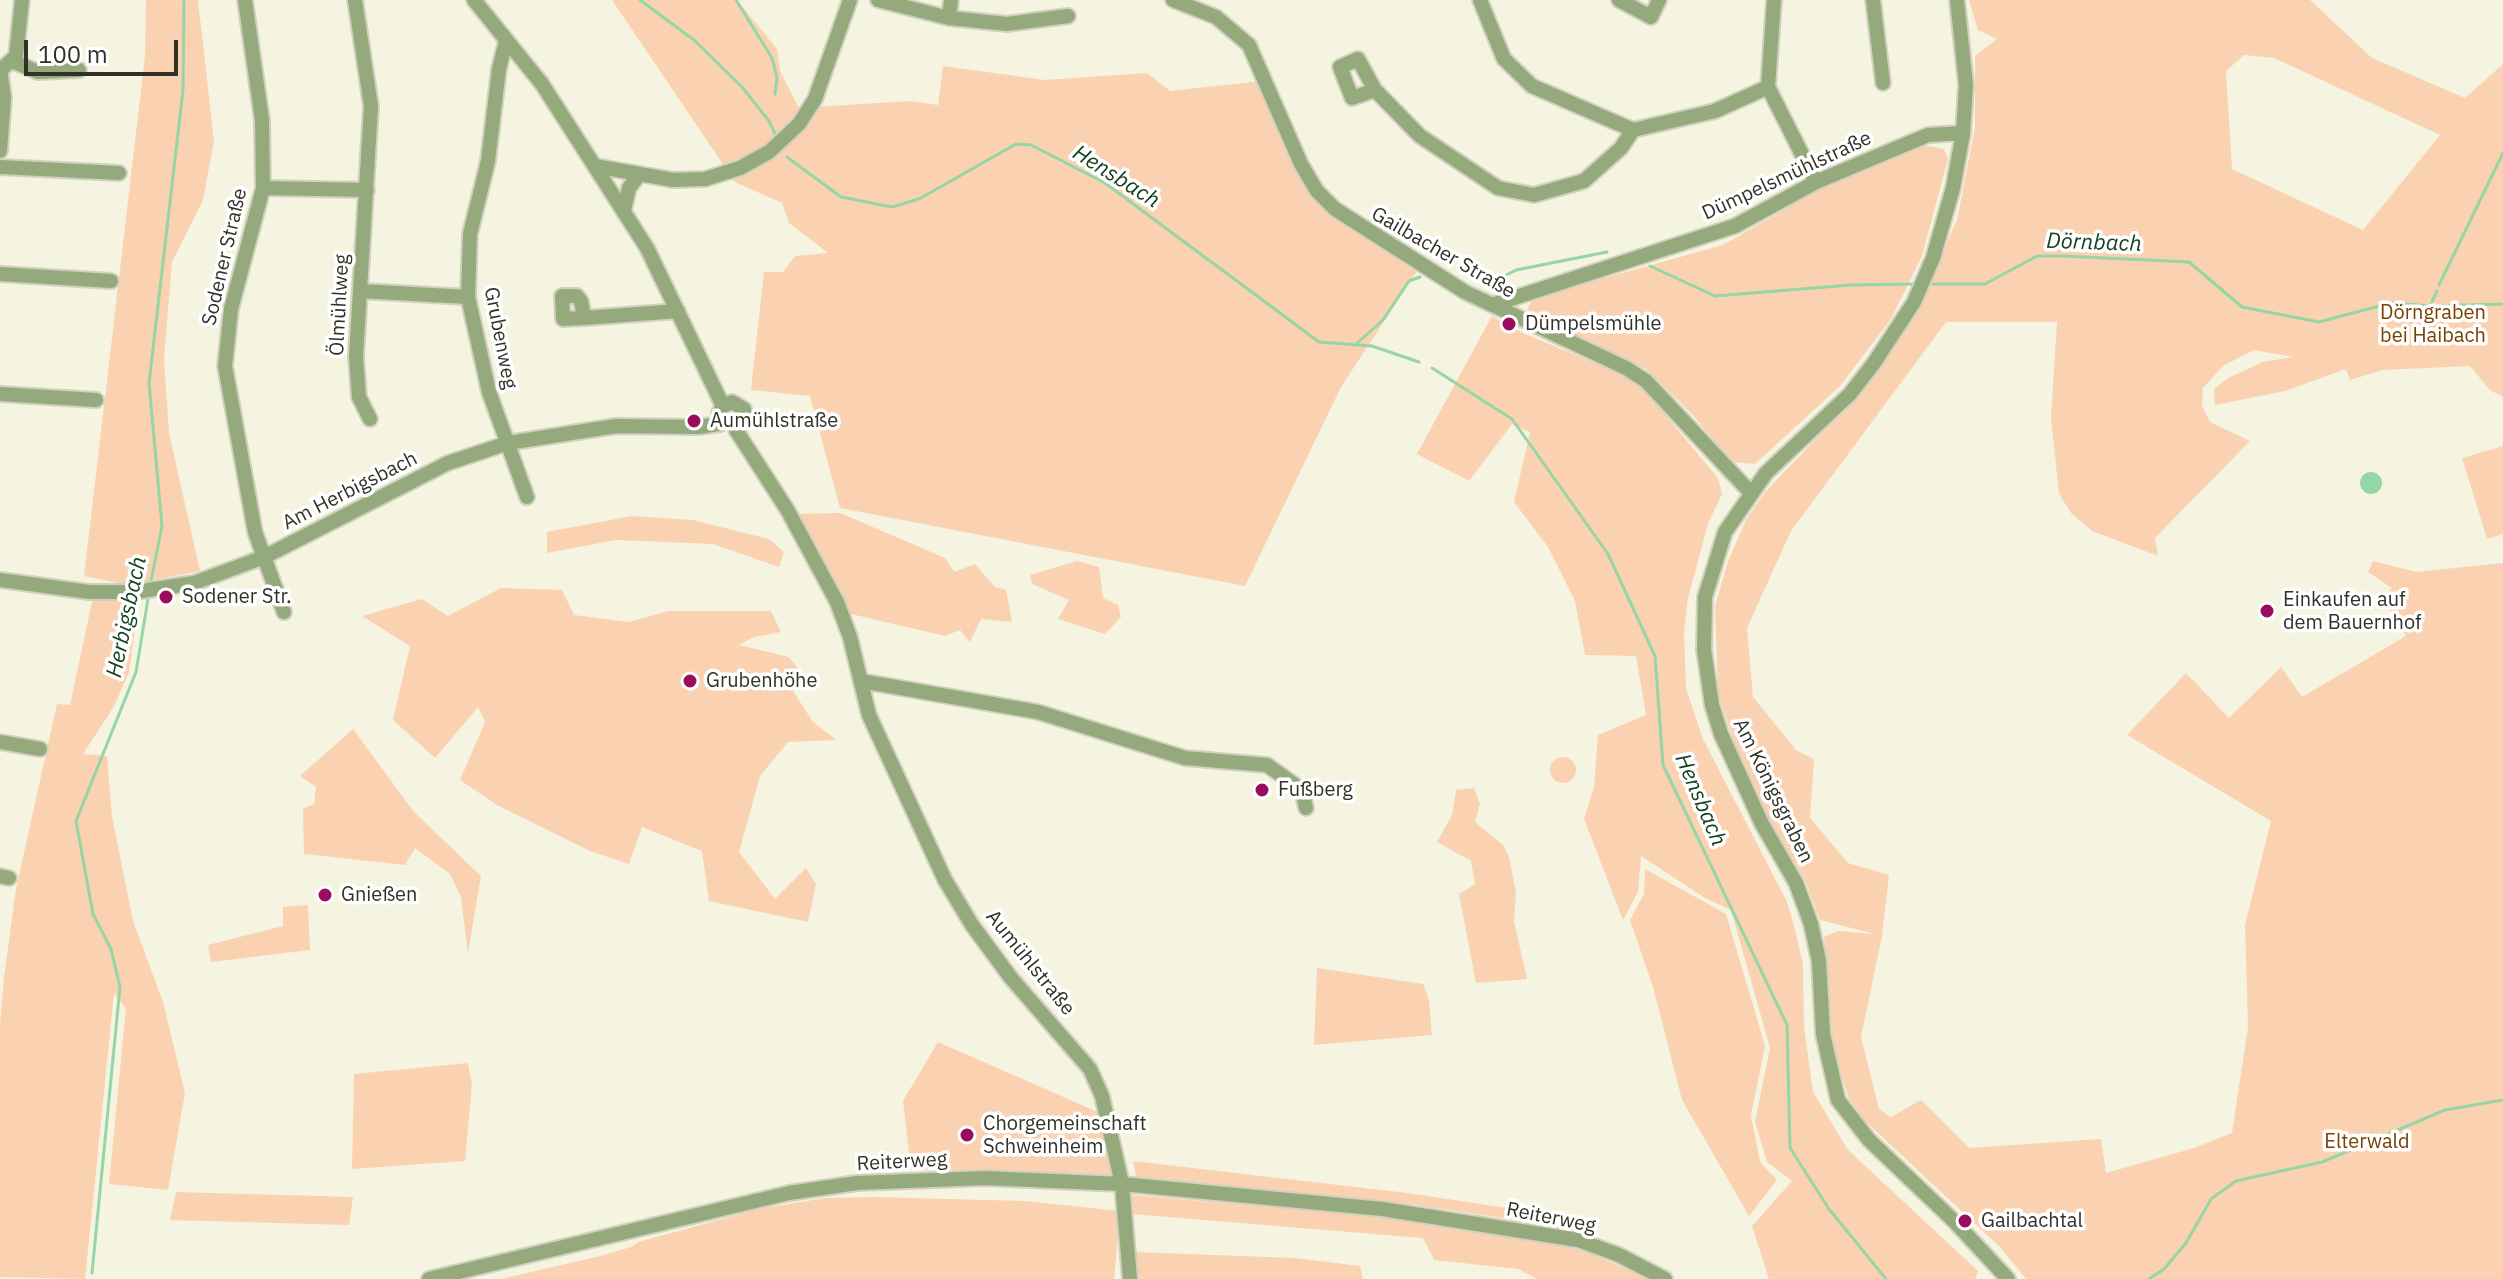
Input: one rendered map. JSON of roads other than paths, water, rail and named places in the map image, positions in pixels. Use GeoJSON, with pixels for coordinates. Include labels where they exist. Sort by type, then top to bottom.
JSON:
{"type":"FeatureCollection","features":[{"type":"Feature","properties":{"kind":"street"},"geometry":{"type":"LineString","coordinates":[[0,151],[4,67],[22,0]]}},
{"type":"Feature","properties":{"kind":"street","name":"Sodener Straße"},"geometry":{"type":"LineString","coordinates":[[245,0],[262,120],[263,188],[231,309],[225,366],[255,532],[284,612]]}},
{"type":"Feature","properties":{"kind":"street","name":"Ölmühlweg"},"geometry":{"type":"LineString","coordinates":[[355,0],[369,77],[371,142],[356,357],[359,397],[370,419]]}},
{"type":"Feature","properties":{"kind":"street","name":"Aumühlstraße"},"geometry":{"type":"LineString","coordinates":[[474,0],[542,84],[624,210],[678,311],[723,406],[732,402],[744,409],[746,419],[736,430],[788,511],[837,602],[869,715],[945,880],[972,925],[1011,978],[1090,1069],[1102,1096],[1122,1184],[1130,1279]]}},
{"type":"Feature","properties":{"kind":"street"},"geometry":{"type":"LineString","coordinates":[[595,166],[638,176],[705,179],[740,168],[769,152],[792,132],[815,99],[850,0]]}},
{"type":"Feature","properties":{"kind":"street"},"geometry":{"type":"LineString","coordinates":[[878,0],[949,18],[1007,24],[1068,16]]}},
{"type":"Feature","properties":{"kind":"street"},"geometry":{"type":"LineString","coordinates":[[949,18],[951,0]]}},
{"type":"Feature","properties":{"kind":"street","name":"Gailbacher Straße"},"geometry":{"type":"LineString","coordinates":[[1173,0],[1216,17],[1249,45],[1301,164],[1317,191],[1335,209],[1442,279],[1626,368],[1646,381],[1750,492]]}},
{"type":"Feature","properties":{"kind":"street"},"geometry":{"type":"LineString","coordinates":[[1480,0],[1504,59],[1532,86],[1633,130],[1715,111],[1768,87]]}},
{"type":"Feature","properties":{"kind":"street"},"geometry":{"type":"LineString","coordinates":[[1619,0],[1651,17],[1659,0]]}},
{"type":"Feature","properties":{"kind":"street"},"geometry":{"type":"LineString","coordinates":[[1774,0],[1768,87],[1816,182]]}},
{"type":"Feature","properties":{"kind":"street"},"geometry":{"type":"LineString","coordinates":[[1873,0],[1883,83]]}},
{"type":"Feature","properties":{"kind":"street","name":"Am Königsgraben"},"geometry":{"type":"LineString","coordinates":[[1957,0],[1966,85],[1963,133],[1953,188],[1933,258],[1914,302],[1850,394],[1750,492],[1725,532],[1710,574],[1704,627],[1707,678],[1721,734],[1762,824],[1796,883],[1811,924],[1819,961],[1821,1010],[1831,1081],[1838,1100],[1852,1122],[2002,1277]]}},
{"type":"Feature","properties":{"kind":"street","name":"Grubenweg"},"geometry":{"type":"LineString","coordinates":[[506,41],[488,161],[470,234],[468,297],[489,392],[527,497]]}},
{"type":"Feature","properties":{"kind":"street"},"geometry":{"type":"LineString","coordinates":[[4,67],[51,74],[79,70]]}},
{"type":"Feature","properties":{"kind":"street"},"geometry":{"type":"LineString","coordinates":[[1375,90],[1433,144],[1498,188],[1534,195],[1584,181],[1621,148],[1633,130]]}},
{"type":"Feature","properties":{"kind":"street","name":"Dümpelsmühlstraße"},"geometry":{"type":"LineString","coordinates":[[1492,305],[1735,226],[1816,182],[1928,135],[1963,133]]}},
{"type":"Feature","properties":{"kind":"street"},"geometry":{"type":"LineString","coordinates":[[0,167],[119,173]]}},
{"type":"Feature","properties":{"kind":"street"},"geometry":{"type":"LineString","coordinates":[[624,210],[629,188],[638,176]]}},
{"type":"Feature","properties":{"kind":"street"},"geometry":{"type":"LineString","coordinates":[[263,188],[367,190]]}},
{"type":"Feature","properties":{"kind":"street"},"geometry":{"type":"LineString","coordinates":[[0,274],[111,281]]}},
{"type":"Feature","properties":{"kind":"street"},"geometry":{"type":"LineString","coordinates":[[360,291],[468,297]]}},
{"type":"Feature","properties":{"kind":"street"},"geometry":{"type":"LineString","coordinates":[[584,318],[678,311]]}},
{"type":"Feature","properties":{"kind":"street"},"geometry":{"type":"LineString","coordinates":[[0,394],[96,400]]}},
{"type":"Feature","properties":{"kind":"street"},"geometry":{"type":"LineString","coordinates":[[723,406],[719,413],[720,424],[736,430]]}},
{"type":"Feature","properties":{"kind":"street","name":"Am Herbigsbach"},"geometry":{"type":"LineString","coordinates":[[0,580],[89,592],[135,592],[194,583],[264,557],[448,463],[508,443],[616,426],[698,427],[720,424]]}},
{"type":"Feature","properties":{"kind":"street"},"geometry":{"type":"LineString","coordinates":[[861,681],[1051,715],[1185,758],[1267,765],[1302,790],[1306,808]]}},
{"type":"Feature","properties":{"kind":"street"},"geometry":{"type":"LineString","coordinates":[[0,742],[40,749]]}},
{"type":"Feature","properties":{"kind":"street","name":"Reiterweg"},"geometry":{"type":"LineString","coordinates":[[429,1279],[758,1199],[844,1185],[985,1178],[1122,1184],[1382,1209],[1578,1240],[1619,1255],[1665,1279]]}},
{"type":"Feature","properties":{"kind":"waterway","name":"Herbigsbach"},"geometry":{"type":"LineString","coordinates":[[150,586],[162,526],[149,383],[183,90],[184,0]]}},
{"type":"Feature","properties":{"kind":"waterway","name":"Hensbach"},"geometry":{"type":"LineString","coordinates":[[640,0],[694,40],[742,87],[769,121],[775,134]]}},
{"type":"Feature","properties":{"kind":"waterway"},"geometry":{"type":"LineString","coordinates":[[736,0],[772,58],[777,77],[775,94]]}},
{"type":"Feature","properties":{"kind":"waterway","name":"Hensbach"},"geometry":{"type":"LineString","coordinates":[[787,157],[841,197],[892,207],[919,199],[1016,144],[1031,145],[1105,183],[1319,342],[1372,346],[1419,362]]}},
{"type":"Feature","properties":{"kind":"waterway"},"geometry":{"type":"LineString","coordinates":[[2439,285],[2503,153]]}},
{"type":"Feature","properties":{"kind":"waterway","name":"Dörnbach"},"geometry":{"type":"LineString","coordinates":[[1487,285],[1516,270],[1607,252]]}},
{"type":"Feature","properties":{"kind":"waterway","name":"Dörnbach"},"geometry":{"type":"LineString","coordinates":[[1926,284],[1985,284],[2037,256],[2064,256],[2189,262],[2242,307],[2319,322],[2387,304]]}},
{"type":"Feature","properties":{"kind":"waterway","name":"Dörnbach"},"geometry":{"type":"LineString","coordinates":[[1650,266],[1715,296],[1851,285],[1914,284]]}},
{"type":"Feature","properties":{"kind":"waterway","name":"Dörnbach"},"geometry":{"type":"LineString","coordinates":[[1355,345],[1383,320],[1409,281],[1420,277]]}},
{"type":"Feature","properties":{"kind":"waterway"},"geometry":{"type":"LineString","coordinates":[[2430,306],[2437,291]]}},
{"type":"Feature","properties":{"kind":"waterway","name":"Dörnbach"},"geometry":{"type":"LineString","coordinates":[[2393,303],[2430,306],[2503,304]]}},
{"type":"Feature","properties":{"kind":"waterway","name":"Hensbach"},"geometry":{"type":"LineString","coordinates":[[1432,368],[1512,419],[1608,554],[1655,656],[1663,765],[1787,1025],[1790,1148],[1829,1209],[1886,1279]]}},
{"type":"Feature","properties":{"kind":"waterway","name":"Herbigsbach"},"geometry":{"type":"LineString","coordinates":[[92,1273],[120,987],[111,949],[93,914],[76,821],[136,672],[149,593]]}},
{"type":"Feature","properties":{"kind":"waterway"},"geometry":{"type":"LineString","coordinates":[[2149,1279],[2164,1269],[2186,1243],[2211,1199],[2236,1181],[2322,1162],[2445,1110],[2503,1100]]}},
{"type":"Feature","properties":{"kind":"place","name":"Dümpelsmühle"},"geometry":{"type":"Point","coordinates":[1509,324]}},
{"type":"Feature","properties":{"kind":"place","name":"Aumühlstraße"},"geometry":{"type":"Point","coordinates":[694,421]}},
{"type":"Feature","properties":{"kind":"place","name":"Sodener Str."},"geometry":{"type":"Point","coordinates":[166,597]}},
{"type":"Feature","properties":{"kind":"place","name":"Einkaufen auf dem Bauernhof"},"geometry":{"type":"Point","coordinates":[2267,611]}},
{"type":"Feature","properties":{"kind":"place","name":"Grubenhöhe"},"geometry":{"type":"Point","coordinates":[690,681]}},
{"type":"Feature","properties":{"kind":"place","name":"Fußberg"},"geometry":{"type":"Point","coordinates":[1262,790]}},
{"type":"Feature","properties":{"kind":"place","name":"Gnießen"},"geometry":{"type":"Point","coordinates":[325,895]}},
{"type":"Feature","properties":{"kind":"place","name":"Chorgemeinschaft Schweinheim"},"geometry":{"type":"Point","coordinates":[967,1135]}},
{"type":"Feature","properties":{"kind":"place","name":"Gailbachtal"},"geometry":{"type":"Point","coordinates":[1965,1221]}},
{"type":"Feature","properties":{"kind":"park label","name":"Dörngraben bei Haibach"},"geometry":{"type":"Point","coordinates":[2433,324]}},
{"type":"Feature","properties":{"kind":"park label","name":"Elterwald"},"geometry":{"type":"Point","coordinates":[2367,1142]}}]}
